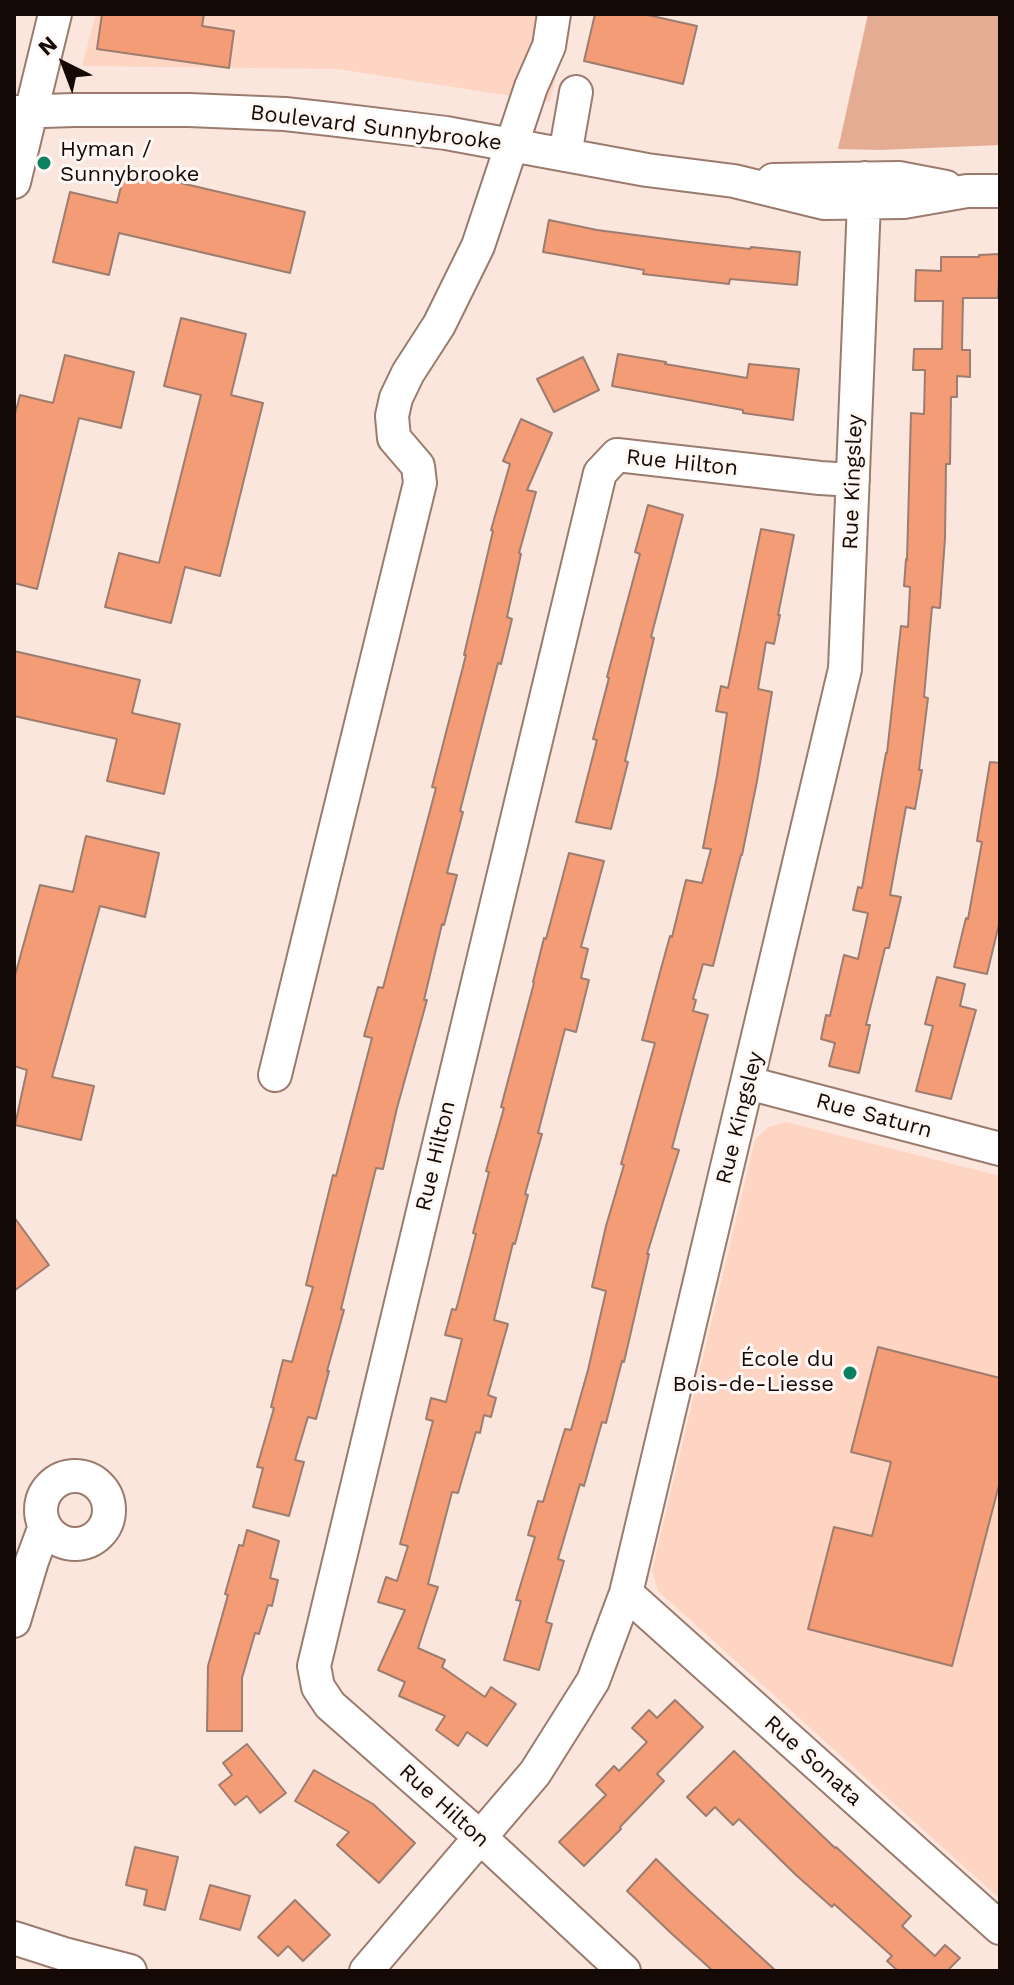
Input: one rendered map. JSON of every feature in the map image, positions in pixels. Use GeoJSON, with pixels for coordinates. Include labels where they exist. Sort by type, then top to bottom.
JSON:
{"type":"FeatureCollection","features":[{"type":"Feature","properties":{"kind":"street"},"geometry":{"type":"LineString","coordinates":[[14,182],[23,112],[55,14]]}},
{"type":"Feature","properties":{"kind":"street"},"geometry":{"type":"LineString","coordinates":[[275,1075],[420,483],[418,466],[394,438],[392,416],[396,398],[439,325],[478,246],[531,87],[549,46],[554,14]]}},
{"type":"Feature","properties":{"kind":"street"},"geometry":{"type":"LineString","coordinates":[[565,155],[576,92]]}},
{"type":"Feature","properties":{"kind":"street","name":"Boulevard Sunnybrooke"},"geometry":{"type":"LineString","coordinates":[[23,112],[134,110],[285,114],[418,129],[685,176],[864,190],[899,178],[967,191],[1000,191]]}},
{"type":"Feature","properties":{"kind":"street","name":"Rue Kingsley"},"geometry":{"type":"LineString","coordinates":[[366,1971],[535,1773],[593,1681],[626,1593],[845,669],[864,190]]}},
{"type":"Feature","properties":{"kind":"street","name":"Rue Hilton"},"geometry":{"type":"LineString","coordinates":[[624,1971],[480,1837],[330,1705],[318,1687],[314,1666],[600,473],[617,455],[853,480]]}},
{"type":"Feature","properties":{"kind":"street","name":"Rue Saturn"},"geometry":{"type":"LineString","coordinates":[[748,1083],[1000,1149]]}},
{"type":"Feature","properties":{"kind":"street"},"geometry":{"type":"LineString","coordinates":[[14,1621],[45,1526]]}},
{"type":"Feature","properties":{"kind":"street","name":"Rue Sonata"},"geometry":{"type":"LineString","coordinates":[[626,1593],[1000,1928]]}},
{"type":"Feature","properties":{"kind":"street"},"geometry":{"type":"LineString","coordinates":[[14,1938],[130,1971]]}},
{"type":"Feature","properties":{"kind":"shaded area"},"geometry":{"type":"Polygon","coordinates":[[[96,14],[571,14],[550,102],[337,69],[82,66],[96,14]]]}},
{"type":"Feature","properties":{"kind":"shaded area"},"geometry":{"type":"Polygon","coordinates":[[[868,14],[1000,14],[1000,145],[838,149],[868,14]]]}},
{"type":"Feature","properties":{"kind":"shaded area","name":"École du Bois-de-Liesse"},"geometry":{"type":"Polygon","coordinates":[[[786,1122],[1000,1176],[1000,1899],[658,1591],[652,1570],[755,1140],[768,1127],[786,1122]]]}},
{"type":"Feature","properties":{"kind":"building"},"geometry":{"type":"Polygon","coordinates":[[[102,14],[204,14],[202,26],[234,31],[229,68],[97,49],[102,14]]]}},
{"type":"Feature","properties":{"kind":"building"},"geometry":{"type":"Polygon","coordinates":[[[595,14],[643,14],[697,26],[683,84],[584,61],[595,14]]]}},
{"type":"Feature","properties":{"kind":"building"},"geometry":{"type":"Polygon","coordinates":[[[125,170],[305,212],[290,273],[119,233],[109,275],[53,262],[70,192],[117,203],[125,170]]]}},
{"type":"Feature","properties":{"kind":"building"},"geometry":{"type":"Polygon","coordinates":[[[549,220],[681,241],[800,252],[797,285],[730,279],[729,284],[643,274],[644,270],[543,252],[549,220]]]}},
{"type":"Feature","properties":{"kind":"building"},"geometry":{"type":"Polygon","coordinates":[[[1000,254],[998,298],[963,298],[962,350],[970,350],[970,377],[957,376],[957,397],[951,397],[950,464],[946,464],[940,608],[932,607],[924,697],[928,698],[919,770],[922,770],[915,809],[906,807],[890,895],[901,897],[866,1025],[870,1025],[859,1073],[829,1066],[835,1043],[821,1039],[826,1015],[830,1016],[844,955],[858,959],[868,913],[853,910],[858,887],[862,888],[887,753],[901,626],[908,627],[910,587],[904,586],[911,413],[924,414],[925,370],[913,370],[914,349],[942,349],[943,301],[915,301],[916,270],[941,271],[941,257],[1000,254]]]}},
{"type":"Feature","properties":{"kind":"building"},"geometry":{"type":"Polygon","coordinates":[[[181,318],[246,334],[231,395],[263,403],[220,576],[185,567],[171,623],[105,607],[119,553],[159,563],[201,395],[164,386],[181,318]]]}},
{"type":"Feature","properties":{"kind":"building"},"geometry":{"type":"Polygon","coordinates":[[[618,354],[747,378],[749,364],[799,369],[793,420],[612,386],[618,354]]]}},
{"type":"Feature","properties":{"kind":"building"},"geometry":{"type":"Polygon","coordinates":[[[65,355],[134,372],[121,428],[79,418],[37,589],[14,583],[14,418],[20,395],[53,403],[65,355]]]}},
{"type":"Feature","properties":{"kind":"building"},"geometry":{"type":"Polygon","coordinates":[[[583,357],[599,390],[554,412],[537,379],[583,357]]]}},
{"type":"Feature","properties":{"kind":"building"},"geometry":{"type":"Polygon","coordinates":[[[521,419],[552,433],[527,490],[536,492],[519,553],[507,617],[512,619],[460,811],[463,812],[447,873],[457,875],[442,924],[424,1000],[427,1000],[383,1169],[376,1168],[316,1419],[308,1417],[295,1460],[304,1462],[289,1516],[253,1507],[263,1468],[257,1467],[274,1408],[271,1407],[283,1360],[292,1362],[313,1287],[306,1285],[372,1038],[364,1036],[378,987],[383,988],[436,788],[432,787],[466,655],[491,530],[510,464],[503,461],[521,419]]]}},
{"type":"Feature","properties":{"kind":"building"},"geometry":{"type":"Polygon","coordinates":[[[648,505],[683,515],[651,637],[654,638],[611,829],[576,822],[597,740],[593,739],[607,677],[640,554],[635,552],[648,505]]]}},
{"type":"Feature","properties":{"kind":"building"},"geometry":{"type":"Polygon","coordinates":[[[761,529],[794,535],[774,644],[766,642],[758,689],[772,692],[757,781],[742,855],[713,966],[703,964],[693,999],[696,1000],[693,1011],[708,1015],[672,1148],[679,1150],[647,1254],[624,1362],[606,1423],[602,1422],[584,1486],[580,1484],[558,1559],[564,1561],[546,1622],[552,1624],[539,1670],[504,1660],[521,1601],[516,1600],[535,1537],[528,1535],[538,1501],[543,1502],[565,1429],[571,1430],[588,1370],[606,1291],[592,1287],[624,1165],[621,1164],[655,1043],[642,1040],[659,976],[686,880],[702,883],[711,849],[703,848],[727,713],[716,711],[721,686],[728,688],[761,529]]]}},
{"type":"Feature","properties":{"kind":"building"},"geometry":{"type":"Polygon","coordinates":[[[14,651],[140,680],[132,713],[180,724],[164,794],[107,781],[117,739],[14,716],[14,651]]]}},
{"type":"Feature","properties":{"kind":"building"},"geometry":{"type":"Polygon","coordinates":[[[990,762],[1000,763],[1000,920],[987,974],[954,967],[968,919],[982,842],[977,841],[990,762]]]}},
{"type":"Feature","properties":{"kind":"building"},"geometry":{"type":"Polygon","coordinates":[[[86,836],[159,853],[145,917],[100,906],[52,1077],[94,1086],[81,1140],[15,1125],[27,1070],[14,1066],[14,979],[40,885],[73,892],[86,836]]]}},
{"type":"Feature","properties":{"kind":"building"},"geometry":{"type":"Polygon","coordinates":[[[569,853],[604,861],[581,947],[588,949],[581,978],[589,980],[576,1032],[565,1029],[538,1133],[542,1134],[525,1194],[528,1195],[494,1320],[508,1324],[488,1395],[496,1398],[491,1417],[484,1415],[480,1433],[476,1432],[458,1493],[452,1492],[428,1584],[438,1587],[418,1648],[445,1660],[442,1667],[485,1697],[491,1687],[516,1704],[487,1746],[467,1732],[458,1746],[436,1730],[445,1716],[399,1696],[405,1682],[378,1670],[405,1610],[378,1602],[386,1577],[397,1581],[408,1546],[400,1544],[433,1421],[426,1419],[431,1398],[446,1402],[462,1339],[445,1335],[452,1309],[456,1310],[476,1234],[473,1233],[489,1172],[486,1171],[504,1108],[501,1107],[569,853]]]}},
{"type":"Feature","properties":{"kind":"building"},"geometry":{"type":"Polygon","coordinates":[[[937,977],[965,984],[960,1006],[976,1010],[951,1099],[916,1091],[933,1026],[925,1024],[937,977]]]}},
{"type":"Feature","properties":{"kind":"building"},"geometry":{"type":"Polygon","coordinates":[[[14,1217],[49,1265],[14,1291],[14,1217]]]}},
{"type":"Feature","properties":{"kind":"building"},"geometry":{"type":"Polygon","coordinates":[[[878,1347],[1000,1378],[1000,1481],[952,1666],[808,1629],[834,1527],[872,1536],[891,1462],[851,1452],[878,1347]]]}},
{"type":"Feature","properties":{"kind":"building"},"geometry":{"type":"Polygon","coordinates":[[[247,1530],[279,1541],[270,1578],[278,1580],[272,1606],[268,1605],[259,1634],[255,1633],[242,1678],[242,1731],[207,1731],[208,1666],[239,1545],[243,1546],[247,1530]]]}},
{"type":"Feature","properties":{"kind":"building"},"geometry":{"type":"Polygon","coordinates":[[[675,1700],[703,1727],[657,1774],[664,1781],[584,1866],[559,1842],[606,1795],[596,1785],[614,1766],[619,1771],[647,1742],[632,1728],[649,1710],[657,1718],[675,1700]]]}},
{"type":"Feature","properties":{"kind":"building"},"geometry":{"type":"Polygon","coordinates":[[[247,1744],[286,1793],[260,1813],[247,1796],[235,1805],[219,1785],[232,1775],[223,1763],[247,1744]]]}},
{"type":"Feature","properties":{"kind":"building"},"geometry":{"type":"Polygon","coordinates":[[[734,1751],[911,1916],[902,1926],[935,1956],[945,1945],[960,1958],[949,1969],[951,1971],[898,1971],[887,1961],[892,1956],[796,1875],[739,1819],[733,1825],[715,1807],[706,1816],[687,1797],[734,1751]]]}},
{"type":"Feature","properties":{"kind":"building"},"geometry":{"type":"Polygon","coordinates":[[[314,1770],[373,1804],[415,1843],[379,1883],[337,1845],[349,1832],[295,1801],[314,1770]]]}},
{"type":"Feature","properties":{"kind":"building"},"geometry":{"type":"Polygon","coordinates":[[[135,1847],[178,1857],[165,1910],[144,1905],[147,1890],[126,1885],[135,1847]]]}},
{"type":"Feature","properties":{"kind":"building"},"geometry":{"type":"Polygon","coordinates":[[[656,1859],[776,1971],[713,1971],[672,1934],[627,1891],[656,1859]]]}},
{"type":"Feature","properties":{"kind":"building"},"geometry":{"type":"Polygon","coordinates":[[[210,1885],[250,1896],[240,1930],[200,1919],[210,1885]]]}},
{"type":"Feature","properties":{"kind":"building"},"geometry":{"type":"Polygon","coordinates":[[[295,1900],[330,1935],[303,1961],[288,1946],[278,1956],[258,1937],[295,1900]]]}},
{"type":"Feature","properties":{"kind":"place","name":"Hyman / Sunnybrooke"},"geometry":{"type":"Point","coordinates":[44,163]}},
{"type":"Feature","properties":{"kind":"place","name":"École du Bois-de-Liesse"},"geometry":{"type":"Point","coordinates":[850,1373]}}]}
